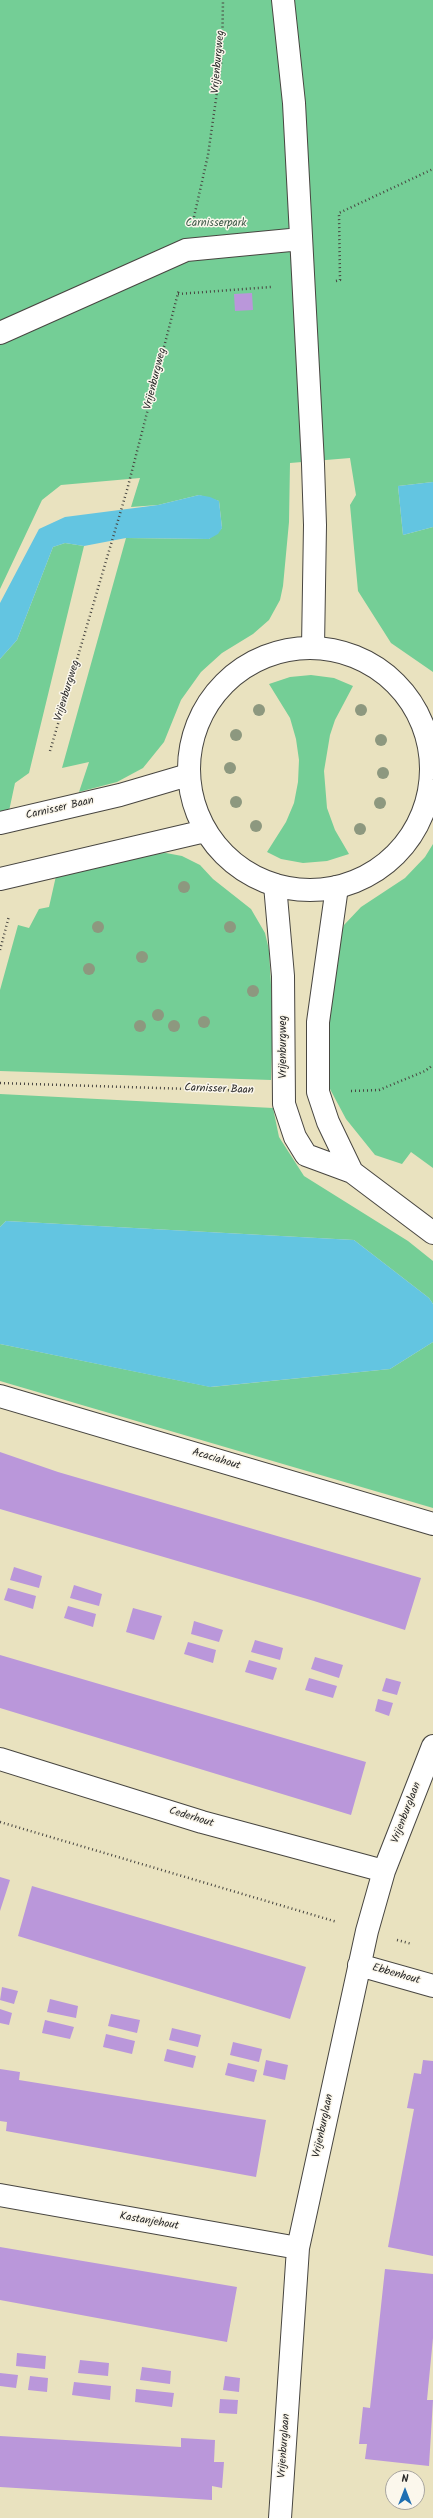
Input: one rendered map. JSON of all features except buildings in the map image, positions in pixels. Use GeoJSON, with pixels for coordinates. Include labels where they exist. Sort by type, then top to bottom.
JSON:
{"type":"FeatureCollection","features":[{"type":"Feature","properties":{"kind":"street"},"geometry":{"type":"LineString","coordinates":[[283,0],[294,102],[315,518],[312,647]]}},
{"type":"Feature","properties":{"kind":"street"},"geometry":{"type":"LineString","coordinates":[[0,333],[186,250],[301,239]]}},
{"type":"Feature","properties":{"kind":"street"},"geometry":{"type":"LineString","coordinates":[[312,647],[337,650],[361,658],[382,671],[401,688],[424,705],[424,725],[432,762],[430,790],[421,817],[407,842],[387,863],[369,874],[336,887],[316,890],[295,890],[274,885],[235,865],[205,831],[193,804],[188,775],[190,746],[198,719],[213,695],[233,674],[257,659],[284,650],[312,647]]}},
{"type":"Feature","properties":{"kind":"street","name":"Carnisser Baan"},"geometry":{"type":"LineString","coordinates":[[0,823],[120,795],[188,775]]}},
{"type":"Feature","properties":{"kind":"street"},"geometry":{"type":"LineString","coordinates":[[0,879],[205,831]]}},
{"type":"Feature","properties":{"kind":"street","name":"Vrijenburgweg"},"geometry":{"type":"LineString","coordinates":[[274,885],[283,976],[284,1092],[288,1120],[306,1155],[352,1172],[433,1233]]}},
{"type":"Feature","properties":{"kind":"street","name":"Vrijenburgweg"},"geometry":{"type":"LineString","coordinates":[[336,887],[318,1022],[318,1092],[328,1122],[352,1172]]}},
{"type":"Feature","properties":{"kind":"street","name":"Acaciahout"},"geometry":{"type":"LineString","coordinates":[[0,1396],[433,1524]]}},
{"type":"Feature","properties":{"kind":"street","name":"Vrijenburglaan"},"geometry":{"type":"LineString","coordinates":[[280,2518],[298,2248],[367,1931],[384,1871],[433,1746]]}},
{"type":"Feature","properties":{"kind":"street","name":"Cederhout"},"geometry":{"type":"LineString","coordinates":[[0,1759],[202,1822],[384,1871]]}},
{"type":"Feature","properties":{"kind":"street","name":"Ebbenhout"},"geometry":{"type":"LineString","coordinates":[[359,1965],[433,1986]]}},
{"type":"Feature","properties":{"kind":"street","name":"Kastanjehout"},"geometry":{"type":"LineString","coordinates":[[0,2195],[298,2248]]}},
{"type":"Feature","properties":{"kind":"path","name":"Vrijenburgweg"},"geometry":{"type":"LineString","coordinates":[[50,751],[127,490],[180,283],[208,155],[222,57],[223,0]]}},
{"type":"Feature","properties":{"kind":"path"},"geometry":{"type":"LineString","coordinates":[[0,950],[9,916]]}},
{"type":"Feature","properties":{"kind":"path"},"geometry":{"type":"LineString","coordinates":[[318,1092],[379,1090],[425,1071],[433,1065]]}},
{"type":"Feature","properties":{"kind":"path","name":"Carnisser Baan"},"geometry":{"type":"LineString","coordinates":[[0,1084],[284,1092]]}},
{"type":"Feature","properties":{"kind":"path"},"geometry":{"type":"LineString","coordinates":[[0,1822],[418,1946]]}},
{"type":"Feature","properties":{"kind":"green space","name":"Carnisserpark"},"geometry":{"type":"Polygon","coordinates":[[[0,0],[433,0],[433,482],[398,486],[403,535],[433,527],[433,672],[391,643],[358,591],[350,505],[356,495],[350,458],[290,463],[289,522],[283,586],[280,600],[269,620],[253,634],[222,653],[201,672],[181,700],[164,742],[143,768],[117,782],[79,792],[89,762],[62,768],[126,538],[209,539],[222,528],[219,501],[199,495],[158,505],[131,507],[140,478],[61,485],[42,500],[0,589],[0,0]]]}},
{"type":"Feature","properties":{"kind":"green space"},"geometry":{"type":"Polygon","coordinates":[[[65,543],[84,546],[29,773],[15,783],[9,811],[0,813],[0,659],[17,640],[53,547],[65,543]]]}},
{"type":"Feature","properties":{"kind":"green space"},"geometry":{"type":"Polygon","coordinates":[[[311,675],[334,678],[353,686],[335,720],[330,735],[324,771],[327,808],[335,830],[349,854],[327,861],[303,863],[281,859],[267,852],[286,822],[294,803],[298,782],[299,760],[296,739],[290,718],[269,684],[290,677],[311,675]]]}},
{"type":"Feature","properties":{"kind":"green space"},"geometry":{"type":"Polygon","coordinates":[[[433,844],[433,1168],[411,1152],[402,1164],[375,1155],[346,1119],[330,1089],[329,1042],[331,993],[339,938],[344,925],[361,907],[405,878],[425,857],[433,844]]]}},
{"type":"Feature","properties":{"kind":"green space"},"geometry":{"type":"Polygon","coordinates":[[[166,853],[182,856],[200,865],[213,879],[251,909],[265,933],[269,950],[273,1020],[271,1080],[0,1071],[0,990],[18,925],[29,928],[39,909],[49,907],[56,876],[149,854],[166,853]]]}},
{"type":"Feature","properties":{"kind":"green space"},"geometry":{"type":"Polygon","coordinates":[[[0,1094],[273,1108],[279,1137],[304,1176],[408,1241],[433,1261],[433,1304],[429,1298],[354,1240],[6,1221],[0,1227],[0,1094]]]}},
{"type":"Feature","properties":{"kind":"green space"},"geometry":{"type":"Polygon","coordinates":[[[433,1342],[433,1508],[0,1381],[0,1344],[211,1387],[390,1369],[433,1342]]]}},
{"type":"Feature","properties":{"kind":"water"},"geometry":{"type":"Polygon","coordinates":[[[433,482],[433,527],[403,535],[398,486],[433,482]]]}},
{"type":"Feature","properties":{"kind":"water"},"geometry":{"type":"Polygon","coordinates":[[[199,495],[210,497],[219,501],[222,528],[218,534],[209,539],[126,538],[84,546],[65,543],[53,547],[17,640],[0,659],[0,603],[39,529],[65,517],[158,505],[199,495]]]}},
{"type":"Feature","properties":{"kind":"water"},"geometry":{"type":"Polygon","coordinates":[[[6,1221],[354,1240],[429,1298],[433,1304],[433,1342],[390,1369],[210,1387],[0,1344],[0,1227],[6,1221]]]}}]}
